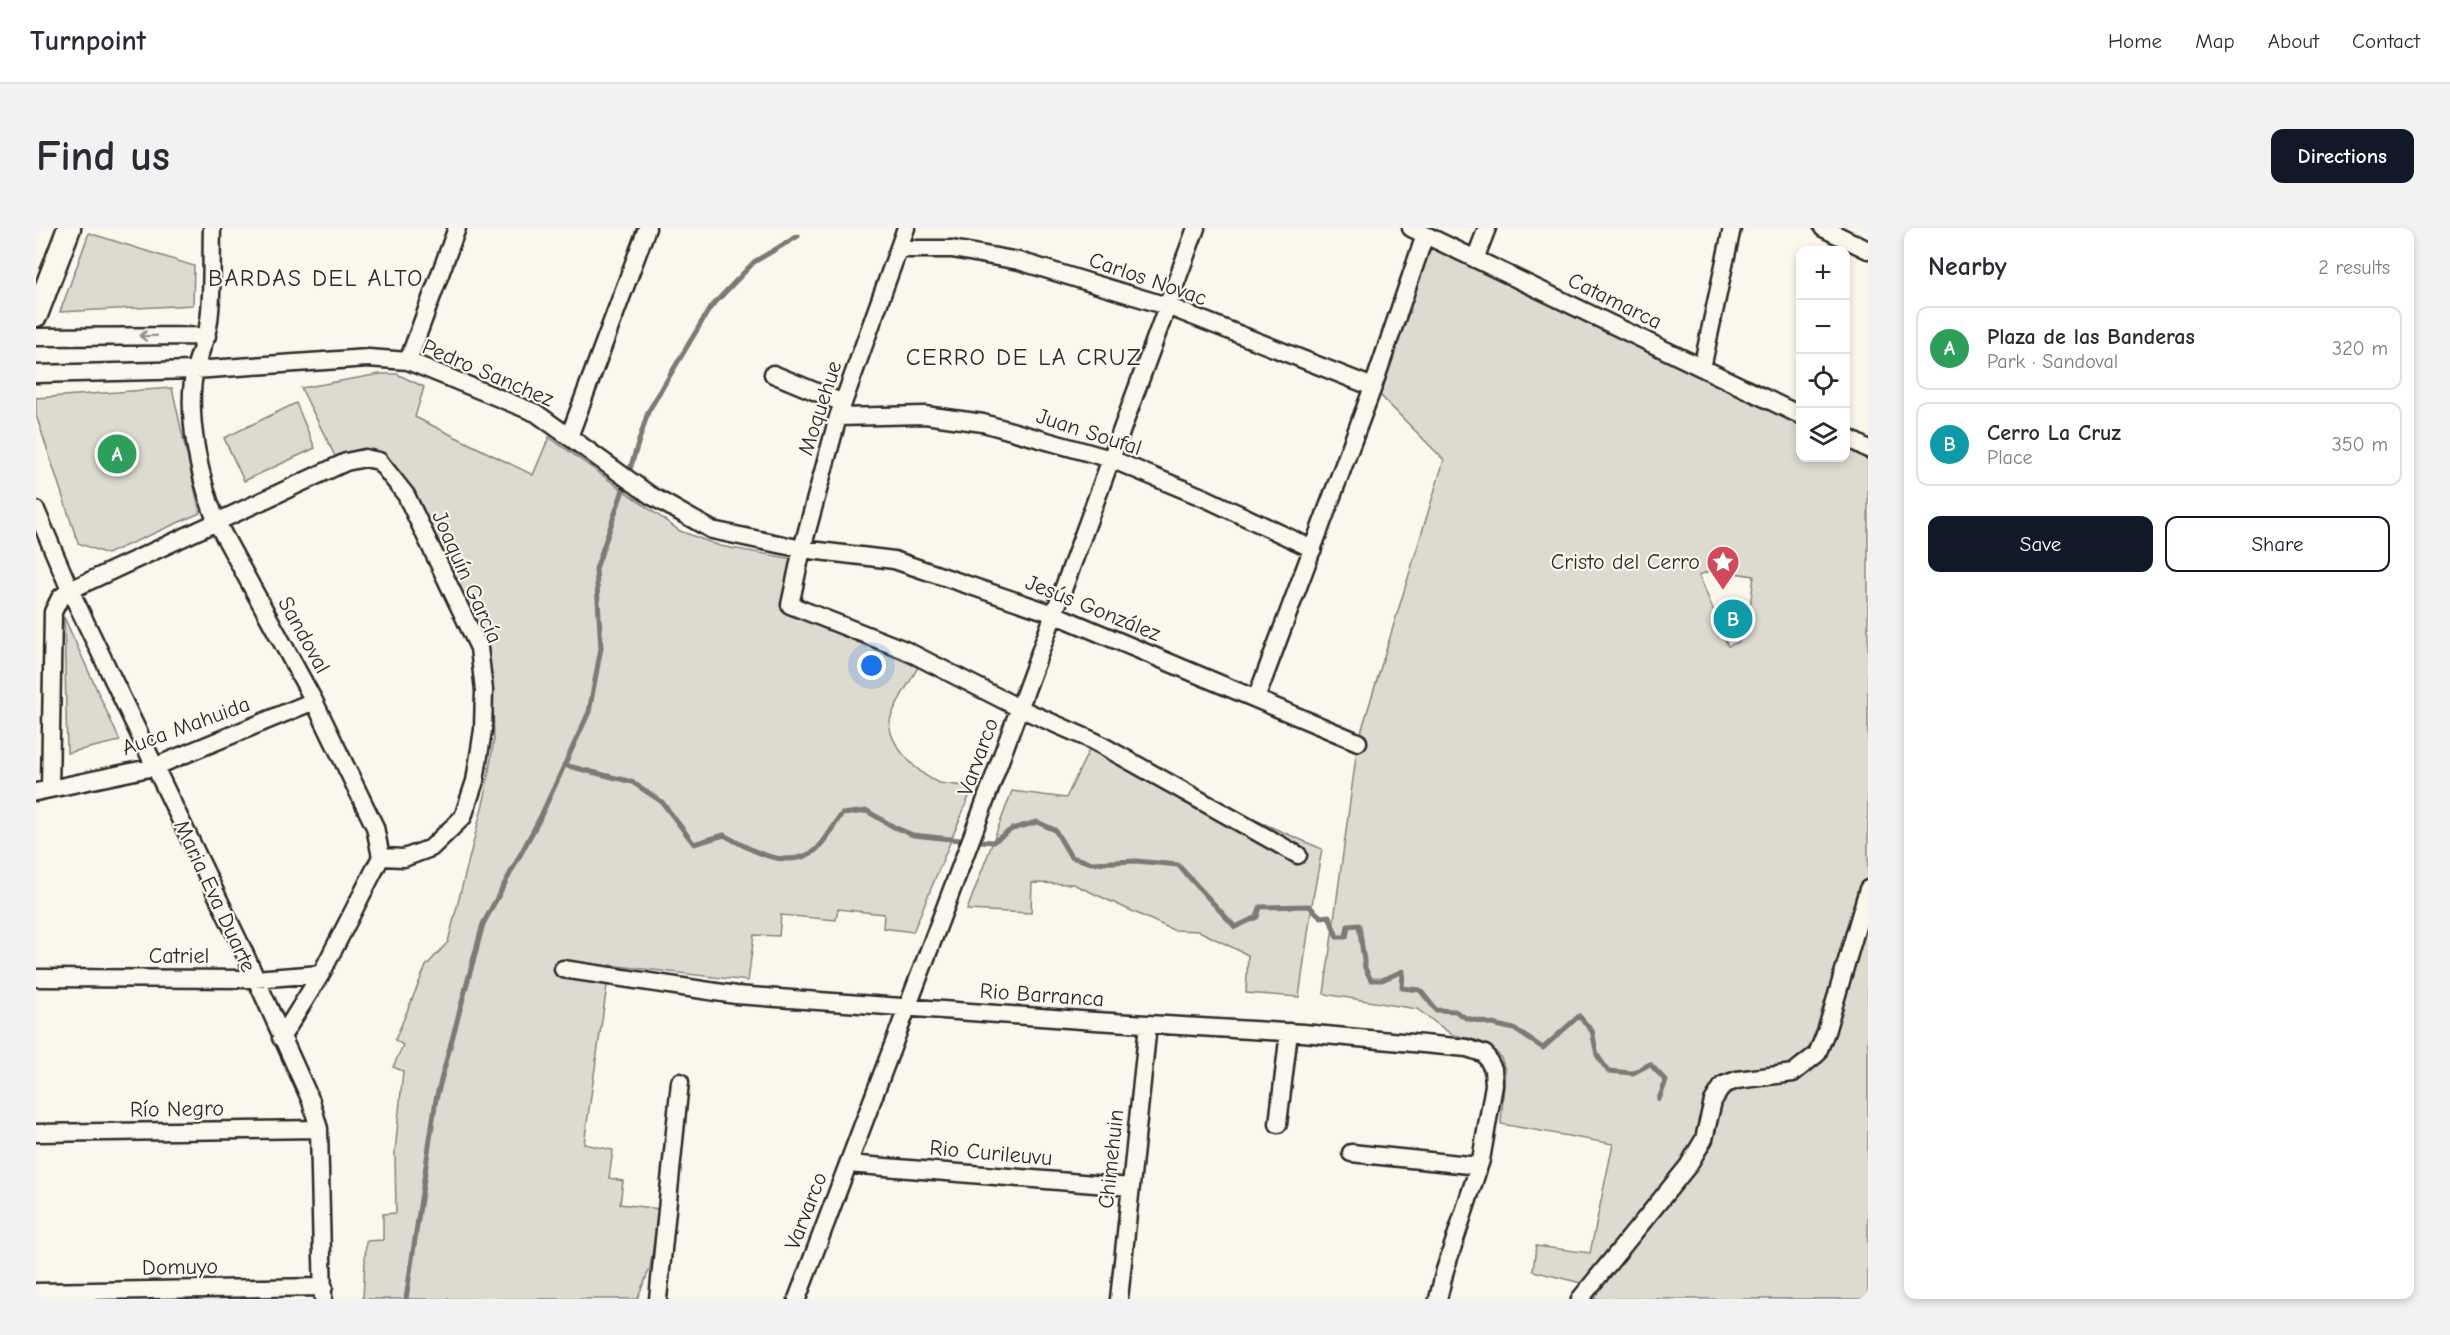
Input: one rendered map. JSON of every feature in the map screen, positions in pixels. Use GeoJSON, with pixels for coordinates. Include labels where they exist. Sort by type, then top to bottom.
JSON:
{"type":"FeatureCollection","features":[{"type":"Feature","properties":{"kind":"main road"},"geometry":{"type":"LineString","coordinates":[[36,315],[69,228]]}},
{"type":"Feature","properties":{"kind":"street","name":"Sandoval"},"geometry":{"type":"LineString","coordinates":[[212,228],[207,336],[195,370],[192,402],[194,428],[207,497],[217,523],[314,701],[375,827],[381,857]]}},
{"type":"Feature","properties":{"kind":"street"},"geometry":{"type":"LineString","coordinates":[[408,362],[457,228]]}},
{"type":"Feature","properties":{"kind":"street"},"geometry":{"type":"LineString","coordinates":[[569,437],[647,228]]}},
{"type":"Feature","properties":{"kind":"street","name":"Moquehue"},"geometry":{"type":"LineString","coordinates":[[906,228],[841,410],[802,549],[790,605],[905,651],[1019,708]]}},
{"type":"Feature","properties":{"kind":"street","name":"Varvarco"},"geometry":{"type":"LineString","coordinates":[[797,1299],[1196,228]]}},
{"type":"Feature","properties":{"kind":"street"},"geometry":{"type":"LineString","coordinates":[[1475,259],[1487,228]]}},
{"type":"Feature","properties":{"kind":"street"},"geometry":{"type":"LineString","coordinates":[[1702,368],[1732,228]]}},
{"type":"Feature","properties":{"kind":"street"},"geometry":{"type":"LineString","coordinates":[[1823,228],[1868,250]]}},
{"type":"Feature","properties":{"kind":"street"},"geometry":{"type":"LineString","coordinates":[[1256,699],[1372,387],[1418,231]]}},
{"type":"Feature","properties":{"kind":"street","name":"Catamarca"},"geometry":{"type":"LineString","coordinates":[[1418,231],[1796,413]]}},
{"type":"Feature","properties":{"kind":"street","name":"Carlos Novac"},"geometry":{"type":"LineString","coordinates":[[900,249],[952,249],[1019,261],[1167,306],[1372,387]]}},
{"type":"Feature","properties":{"kind":"street"},"geometry":{"type":"LineString","coordinates":[[36,337],[207,336]]}},
{"type":"Feature","properties":{"kind":"street","name":"Pedro Sanchez"},"geometry":{"type":"LineString","coordinates":[[36,374],[195,370],[368,358],[408,362],[536,413],[650,495],[712,530],[802,549]]}},
{"type":"Feature","properties":{"kind":"street"},"geometry":{"type":"LineString","coordinates":[[772,374],[841,410]]}},
{"type":"Feature","properties":{"kind":"street","name":"Juan Soufal"},"geometry":{"type":"LineString","coordinates":[[841,410],[925,415],[983,423],[1111,459],[1207,499],[1313,549]]}},
{"type":"Feature","properties":{"kind":"street"},"geometry":{"type":"LineString","coordinates":[[1850,439],[1868,448]]}},
{"type":"Feature","properties":{"kind":"street","name":"Joaquín García"},"geometry":{"type":"LineString","coordinates":[[217,523],[346,462],[365,458],[379,462],[406,495],[479,648],[484,690],[483,730],[475,781],[463,817],[431,848],[404,858],[381,857]]}},
{"type":"Feature","properties":{"kind":"street","name":"Maria Eva Duarte"},"geometry":{"type":"LineString","coordinates":[[36,510],[70,590],[310,1101],[319,1130],[323,1293]]}},
{"type":"Feature","properties":{"kind":"street"},"geometry":{"type":"LineString","coordinates":[[43,791],[53,612],[60,598],[70,590],[217,523]]}},
{"type":"Feature","properties":{"kind":"street","name":"Jesús González"},"geometry":{"type":"LineString","coordinates":[[802,549],[894,560],[1054,614],[1358,742]]}},
{"type":"Feature","properties":{"kind":"street","name":"Auca Mahuida"},"geometry":{"type":"LineString","coordinates":[[43,791],[154,767],[314,701]]}},
{"type":"Feature","properties":{"kind":"street"},"geometry":{"type":"LineString","coordinates":[[1019,708],[1094,741],[1298,855]]}},
{"type":"Feature","properties":{"kind":"street"},"geometry":{"type":"LineString","coordinates":[[281,1038],[321,974],[381,857]]}},
{"type":"Feature","properties":{"kind":"street"},"geometry":{"type":"LineString","coordinates":[[1580,1299],[1688,1166],[1704,1139],[1713,1101],[1723,1085],[1737,1080],[1793,1073],[1816,1054],[1826,1032],[1868,889]]}},
{"type":"Feature","properties":{"kind":"street","name":"Rio Barranca"},"geometry":{"type":"LineString","coordinates":[[563,969],[736,995],[1148,1025],[1289,1032],[1467,1048],[1485,1054],[1493,1069],[1494,1085],[1479,1166]]}},
{"type":"Feature","properties":{"kind":"street","name":"Catriel"},"geometry":{"type":"LineString","coordinates":[[36,978],[254,979],[321,974]]}},
{"type":"Feature","properties":{"kind":"street","name":"Chimehuin"},"geometry":{"type":"LineString","coordinates":[[1119,1299],[1148,1025]]}},
{"type":"Feature","properties":{"kind":"street"},"geometry":{"type":"LineString","coordinates":[[1278,1124],[1289,1032]]}},
{"type":"Feature","properties":{"kind":"street"},"geometry":{"type":"LineString","coordinates":[[658,1299],[680,1082]]}},
{"type":"Feature","properties":{"kind":"street","name":"Río Negro"},"geometry":{"type":"LineString","coordinates":[[36,1133],[319,1130]]}},
{"type":"Feature","properties":{"kind":"street"},"geometry":{"type":"LineString","coordinates":[[1350,1154],[1479,1166],[1438,1299]]}},
{"type":"Feature","properties":{"kind":"street","name":"Rio Curileuvu"},"geometry":{"type":"LineString","coordinates":[[848,1164],[1131,1186]]}},
{"type":"Feature","properties":{"kind":"street","name":"Domuyo"},"geometry":{"type":"LineString","coordinates":[[36,1292],[323,1293]]}},
{"type":"Feature","properties":{"kind":"shaded area"},"geometry":{"type":"Polygon","coordinates":[[[89,233],[194,266],[193,305],[60,312],[89,233]]]}},
{"type":"Feature","properties":{"kind":"shaded area"},"geometry":{"type":"Polygon","coordinates":[[[1428,242],[1796,421],[1796,462],[1850,462],[1850,447],[1868,456],[1868,1299],[1570,1299],[1581,1283],[1533,1271],[1536,1246],[1590,1253],[1613,1144],[1501,1124],[1505,1070],[1501,1058],[1493,1049],[1481,1042],[1451,1034],[1417,1009],[1324,994],[1358,742],[1444,460],[1377,392],[1428,242]],[[1713,570],[1699,575],[1728,646],[1739,642],[1748,623],[1754,576],[1713,570]]]}},
{"type":"Feature","properties":{"kind":"shaded area"},"geometry":{"type":"Polygon","coordinates":[[[380,374],[397,374],[424,387],[415,417],[533,475],[549,437],[680,531],[720,546],[793,559],[783,602],[785,612],[918,667],[891,717],[892,736],[914,766],[932,779],[940,783],[973,787],[913,932],[883,928],[884,914],[838,909],[836,920],[781,915],[779,936],[754,935],[748,981],[610,965],[584,1144],[613,1150],[609,1178],[623,1181],[620,1204],[659,1209],[650,1268],[637,1299],[363,1299],[366,1241],[383,1240],[383,1214],[396,1213],[395,1152],[403,1071],[393,1067],[403,1045],[395,1040],[426,966],[448,942],[485,796],[494,739],[492,679],[488,658],[408,486],[391,464],[336,458],[301,388],[380,374]]]}},
{"type":"Feature","properties":{"kind":"shaded area"},"geometry":{"type":"Polygon","coordinates":[[[172,388],[200,513],[107,554],[78,543],[36,415],[36,398],[172,388]]]}},
{"type":"Feature","properties":{"kind":"shaded area"},"geometry":{"type":"Polygon","coordinates":[[[296,403],[315,448],[244,481],[224,438],[296,403]]]}},
{"type":"Feature","properties":{"kind":"shaded area"},"geometry":{"type":"Polygon","coordinates":[[[64,617],[120,741],[67,753],[64,617]]]}},
{"type":"Feature","properties":{"kind":"shaded area"},"geometry":{"type":"Polygon","coordinates":[[[1090,748],[1322,849],[1299,997],[1246,993],[1248,955],[1199,931],[1173,930],[1073,884],[1032,883],[1031,913],[967,910],[1012,791],[1066,798],[1090,748]]]}},
{"type":"Feature","properties":{"kind":"waterway"},"geometry":{"type":"LineString","coordinates":[[630,469],[648,412],[710,308],[754,262],[798,236]]}},
{"type":"Feature","properties":{"kind":"waterway"},"geometry":{"type":"LineString","coordinates":[[406,1299],[436,1099],[483,924],[539,820],[589,712],[601,648],[596,569],[625,484]]}},
{"type":"Feature","properties":{"kind":"waterway"},"geometry":{"type":"LineString","coordinates":[[564,765],[632,782],[662,802],[694,844],[724,835],[767,856],[790,859],[802,857],[817,849],[842,814],[867,811],[913,835],[960,840]]}},
{"type":"Feature","properties":{"kind":"waterway"},"geometry":{"type":"LineString","coordinates":[[981,841],[993,842],[1012,829],[1037,822],[1055,830],[1071,857],[1092,863],[1136,861],[1178,865],[1235,927],[1257,917],[1260,907],[1309,906],[1321,917],[1329,916],[1337,937],[1346,937],[1348,926],[1359,925],[1365,968],[1371,980],[1382,980],[1403,971],[1402,988],[1420,990],[1436,1010],[1455,1011],[1466,1018],[1514,1029],[1543,1048],[1579,1016],[1592,1031],[1597,1055],[1608,1071],[1633,1073],[1650,1064],[1666,1081],[1659,1099]]}},
{"type":"Feature","properties":{"kind":"place","name":"Plaza de las Banderas"},"geometry":{"type":"Point","coordinates":[117,454]}},
{"type":"Feature","properties":{"kind":"place","name":"Cristo del Cerro"},"geometry":{"type":"Point","coordinates":[1723,591]}},
{"type":"Feature","properties":{"kind":"place","name":"Cerro La Cruz"},"geometry":{"type":"Point","coordinates":[1733,619]}},
{"type":"Feature","properties":{"kind":"district","name":"BARDAS DEL ALTO"},"geometry":{"type":"Point","coordinates":[316,278]}},
{"type":"Feature","properties":{"kind":"district","name":"CERRO DE LA CRUZ"},"geometry":{"type":"Point","coordinates":[1024,357]}}]}
